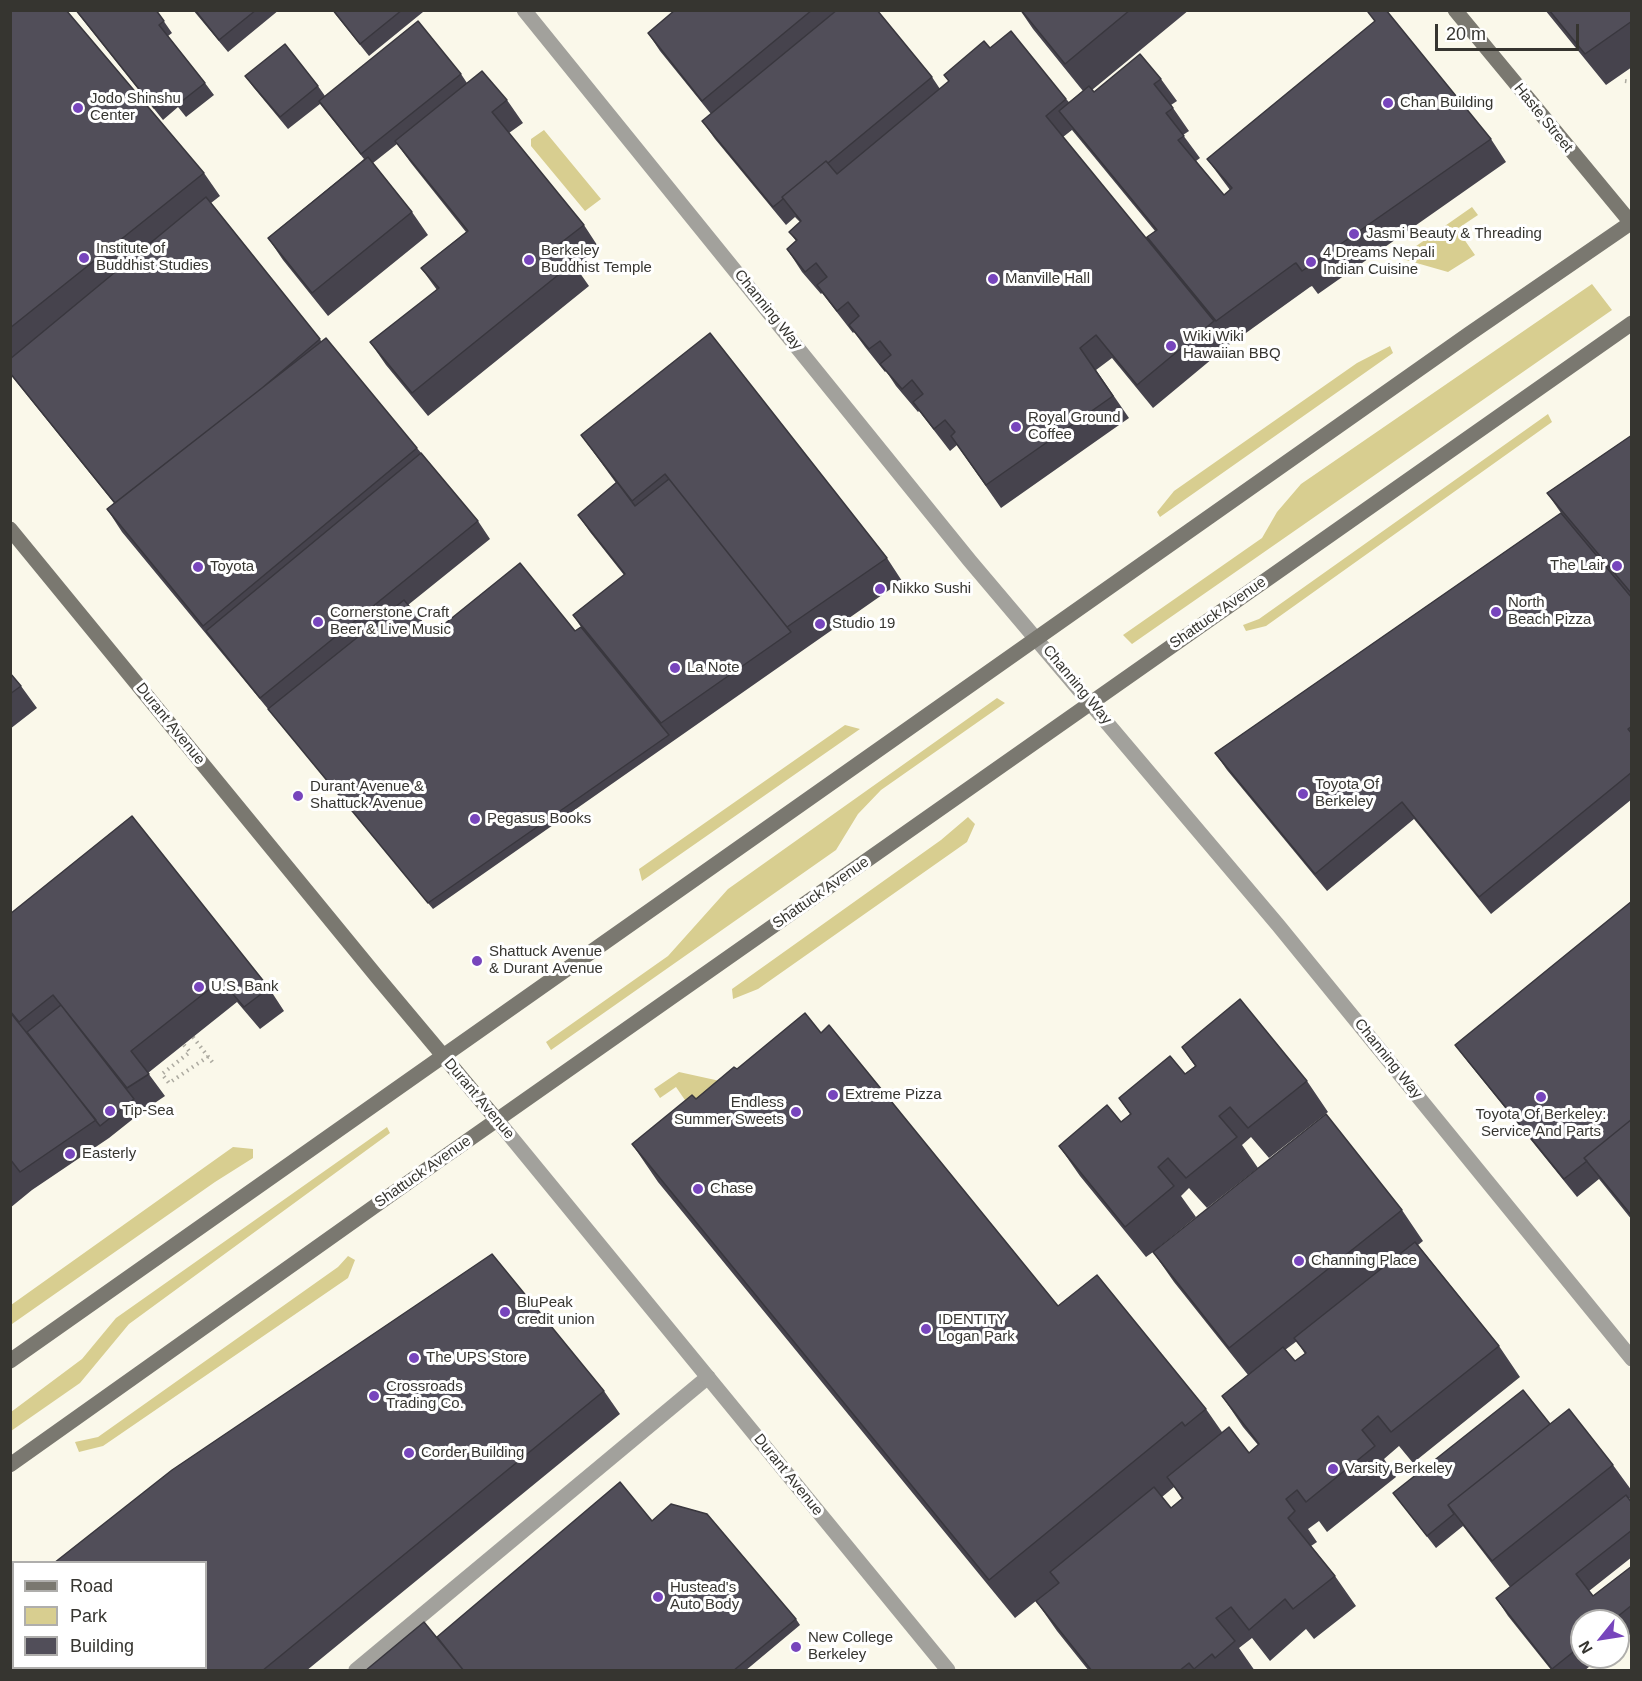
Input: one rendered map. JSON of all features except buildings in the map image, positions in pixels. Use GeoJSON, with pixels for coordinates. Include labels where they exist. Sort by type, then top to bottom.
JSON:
{"type":"FeatureCollection","features":[{"type":"Feature","properties":{"kind":"main road","name":"Haste Street"},"geometry":{"type":"LineString","coordinates":[[1455,10],[1631,223]]}},
{"type":"Feature","properties":{"kind":"main road"},"geometry":{"type":"LineString","coordinates":[[10,1361],[1631,223]]}},
{"type":"Feature","properties":{"kind":"main road","name":"Shattuck Avenue"},"geometry":{"type":"LineString","coordinates":[[10,1465],[1632,323]]}},
{"type":"Feature","properties":{"kind":"main road","name":"Durant Avenue"},"geometry":{"type":"LineString","coordinates":[[10,529],[497,1120]]}},
{"type":"Feature","properties":{"kind":"street","name":"Channing Way"},"geometry":{"type":"LineString","coordinates":[[524,10],[970,561],[1092,702],[1278,925],[1632,1359]]}},
{"type":"Feature","properties":{"kind":"street","name":"Durant Avenue"},"geometry":{"type":"LineString","coordinates":[[497,1120],[948,1671]]}},
{"type":"Feature","properties":{"kind":"street"},"geometry":{"type":"LineString","coordinates":[[357,1671],[708,1377]]}},
{"type":"Feature","properties":{"kind":"path"},"geometry":{"type":"LineString","coordinates":[[1625,81],[1632,82]]}},
{"type":"Feature","properties":{"kind":"path"},"geometry":{"type":"LineString","coordinates":[[193,1038],[213,1063]]}},
{"type":"Feature","properties":{"kind":"path"},"geometry":{"type":"LineString","coordinates":[[184,1045],[190,1052],[162,1074],[169,1083],[209,1056]]}},
{"type":"Feature","properties":{"kind":"green space"},"geometry":{"type":"Polygon","coordinates":[[[544,130],[601,199],[585,211],[531,146],[531,139],[544,130]]]}},
{"type":"Feature","properties":{"kind":"green space"},"geometry":{"type":"Polygon","coordinates":[[[1472,207],[1478,215],[1457,229],[1475,255],[1448,272],[1399,258],[1472,207]]]}},
{"type":"Feature","properties":{"kind":"green space"},"geometry":{"type":"Polygon","coordinates":[[[1592,284],[1612,310],[1132,644],[1123,635],[1262,538],[1277,512],[1301,484],[1592,284]]]}},
{"type":"Feature","properties":{"kind":"green space"},"geometry":{"type":"Polygon","coordinates":[[[1390,346],[1393,353],[1160,517],[1157,512],[1174,491],[1357,363],[1390,346]]]}},
{"type":"Feature","properties":{"kind":"green space"},"geometry":{"type":"Polygon","coordinates":[[[1548,414],[1552,422],[1266,626],[1246,631],[1243,625],[1259,619],[1548,414]]]}},
{"type":"Feature","properties":{"kind":"green space"},"geometry":{"type":"Polygon","coordinates":[[[997,698],[1005,703],[881,790],[858,814],[836,850],[551,1050],[546,1042],[668,956],[728,889],[997,698]]]}},
{"type":"Feature","properties":{"kind":"green space"},"geometry":{"type":"Polygon","coordinates":[[[845,725],[860,729],[642,881],[639,869],[845,725]]]}},
{"type":"Feature","properties":{"kind":"green space"},"geometry":{"type":"Polygon","coordinates":[[[968,817],[975,824],[967,842],[758,989],[733,999],[732,989],[941,840],[968,817]]]}},
{"type":"Feature","properties":{"kind":"green space"},"geometry":{"type":"Polygon","coordinates":[[[679,1072],[729,1083],[670,1123],[687,1103],[676,1087],[660,1098],[654,1089],[679,1072]]]}},
{"type":"Feature","properties":{"kind":"green space"},"geometry":{"type":"Polygon","coordinates":[[[387,1127],[390,1133],[129,1324],[80,1383],[11,1431],[11,1412],[82,1359],[116,1318],[387,1127]]]}},
{"type":"Feature","properties":{"kind":"green space"},"geometry":{"type":"Polygon","coordinates":[[[233,1147],[253,1149],[253,1158],[215,1182],[12,1324],[11,1327],[11,1305],[233,1147]]]}},
{"type":"Feature","properties":{"kind":"green space"},"geometry":{"type":"Polygon","coordinates":[[[348,1256],[355,1260],[348,1278],[103,1446],[79,1452],[75,1442],[98,1437],[338,1267],[348,1256]]]}},
{"type":"Feature","properties":{"kind":"place","name":"Chan Building"},"geometry":{"type":"Point","coordinates":[1388,103]}},
{"type":"Feature","properties":{"kind":"place","name":"Jodo Shinshu Center"},"geometry":{"type":"Point","coordinates":[78,108]}},
{"type":"Feature","properties":{"kind":"place","name":"Jasmi Beauty & Threading"},"geometry":{"type":"Point","coordinates":[1354,234]}},
{"type":"Feature","properties":{"kind":"place","name":"Institute of Buddhist Studies"},"geometry":{"type":"Point","coordinates":[84,258]}},
{"type":"Feature","properties":{"kind":"place","name":"Berkeley Buddhist Temple"},"geometry":{"type":"Point","coordinates":[529,260]}},
{"type":"Feature","properties":{"kind":"place","name":"4 Dreams Nepali Indian Cuisine"},"geometry":{"type":"Point","coordinates":[1311,262]}},
{"type":"Feature","properties":{"kind":"place","name":"Manville Hall"},"geometry":{"type":"Point","coordinates":[993,279]}},
{"type":"Feature","properties":{"kind":"place","name":"Wiki Wiki Hawaiian BBQ"},"geometry":{"type":"Point","coordinates":[1171,346]}},
{"type":"Feature","properties":{"kind":"place","name":"Royal Ground Coffee"},"geometry":{"type":"Point","coordinates":[1016,427]}},
{"type":"Feature","properties":{"kind":"place","name":"The Lair"},"geometry":{"type":"Point","coordinates":[1617,566]}},
{"type":"Feature","properties":{"kind":"place","name":"Toyota"},"geometry":{"type":"Point","coordinates":[198,567]}},
{"type":"Feature","properties":{"kind":"place","name":"Nikko Sushi"},"geometry":{"type":"Point","coordinates":[880,589]}},
{"type":"Feature","properties":{"kind":"place","name":"North Beach Pizza"},"geometry":{"type":"Point","coordinates":[1496,612]}},
{"type":"Feature","properties":{"kind":"place","name":"Cornerstone Craft Beer & Live Music"},"geometry":{"type":"Point","coordinates":[318,622]}},
{"type":"Feature","properties":{"kind":"place","name":"Studio 19"},"geometry":{"type":"Point","coordinates":[820,624]}},
{"type":"Feature","properties":{"kind":"place","name":"La Note"},"geometry":{"type":"Point","coordinates":[675,668]}},
{"type":"Feature","properties":{"kind":"place","name":"Toyota Of Berkeley"},"geometry":{"type":"Point","coordinates":[1303,794]}},
{"type":"Feature","properties":{"kind":"place","name":"Durant Avenue & Shattuck Avenue"},"geometry":{"type":"Point","coordinates":[298,796]}},
{"type":"Feature","properties":{"kind":"place","name":"Pegasus Books"},"geometry":{"type":"Point","coordinates":[475,819]}},
{"type":"Feature","properties":{"kind":"place","name":"Shattuck Avenue & Durant Avenue"},"geometry":{"type":"Point","coordinates":[477,961]}},
{"type":"Feature","properties":{"kind":"place","name":"U.S. Bank"},"geometry":{"type":"Point","coordinates":[199,987]}},
{"type":"Feature","properties":{"kind":"place","name":"Extreme Pizza"},"geometry":{"type":"Point","coordinates":[833,1095]}},
{"type":"Feature","properties":{"kind":"place","name":"Toyota Of Berkeley: Service And Parts"},"geometry":{"type":"Point","coordinates":[1541,1097]}},
{"type":"Feature","properties":{"kind":"place","name":"Tip-Sea"},"geometry":{"type":"Point","coordinates":[110,1111]}},
{"type":"Feature","properties":{"kind":"place","name":"Endless Summer Sweets"},"geometry":{"type":"Point","coordinates":[796,1112]}},
{"type":"Feature","properties":{"kind":"place","name":"Easterly"},"geometry":{"type":"Point","coordinates":[70,1154]}},
{"type":"Feature","properties":{"kind":"place","name":"Chase"},"geometry":{"type":"Point","coordinates":[698,1189]}},
{"type":"Feature","properties":{"kind":"place","name":"Channing Place"},"geometry":{"type":"Point","coordinates":[1299,1261]}},
{"type":"Feature","properties":{"kind":"place","name":"BluPeak credit union"},"geometry":{"type":"Point","coordinates":[505,1312]}},
{"type":"Feature","properties":{"kind":"place","name":"IDENTITY Logan Park"},"geometry":{"type":"Point","coordinates":[926,1329]}},
{"type":"Feature","properties":{"kind":"place","name":"The UPS Store"},"geometry":{"type":"Point","coordinates":[414,1358]}},
{"type":"Feature","properties":{"kind":"place","name":"Crossroads Trading Co."},"geometry":{"type":"Point","coordinates":[374,1396]}},
{"type":"Feature","properties":{"kind":"place","name":"Corder Building"},"geometry":{"type":"Point","coordinates":[409,1453]}},
{"type":"Feature","properties":{"kind":"place","name":"Varsity Berkeley"},"geometry":{"type":"Point","coordinates":[1333,1469]}},
{"type":"Feature","properties":{"kind":"place","name":"Hustead's Auto Body"},"geometry":{"type":"Point","coordinates":[658,1597]}},
{"type":"Feature","properties":{"kind":"place","name":"New College Berkeley"},"geometry":{"type":"Point","coordinates":[796,1647]}}]}
